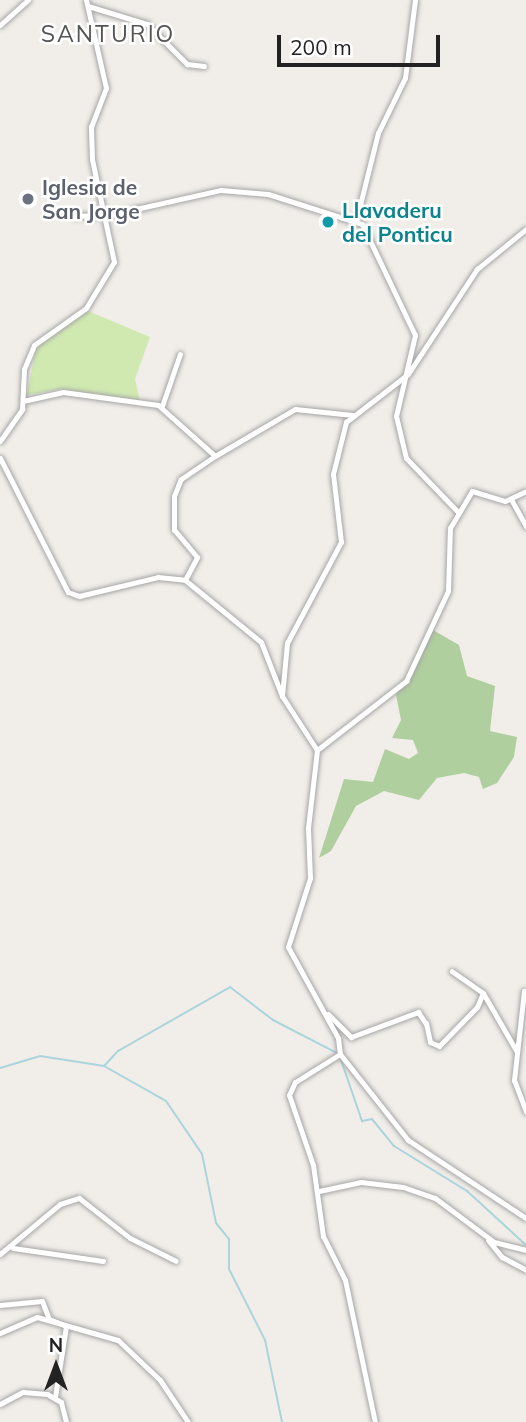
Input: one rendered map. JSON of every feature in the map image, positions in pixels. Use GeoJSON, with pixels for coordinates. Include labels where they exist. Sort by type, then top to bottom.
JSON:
{"type":"FeatureCollection","features":[{"type":"Feature","properties":{"kind":"street"},"geometry":{"type":"LineString","coordinates":[[0,26],[28,0]]}},
{"type":"Feature","properties":{"kind":"street"},"geometry":{"type":"LineString","coordinates":[[356,221],[379,133],[405,78],[415,0]]}},
{"type":"Feature","properties":{"kind":"street"},"geometry":{"type":"LineString","coordinates":[[87,3],[146,24],[187,64],[204,66]]}},
{"type":"Feature","properties":{"kind":"street"},"geometry":{"type":"LineString","coordinates":[[0,441],[23,401],[24,369],[34,345],[86,308],[111,274],[114,256],[90,139],[105,75],[87,3]]}},
{"type":"Feature","properties":{"kind":"street"},"geometry":{"type":"LineString","coordinates":[[74,215],[104,216],[221,190],[268,194],[356,221],[365,228],[414,330],[396,416],[406,458],[457,511]]}},
{"type":"Feature","properties":{"kind":"street"},"geometry":{"type":"LineString","coordinates":[[282,696],[287,643],[341,542],[333,474],[353,415],[404,378],[477,269],[526,229]]}},
{"type":"Feature","properties":{"kind":"street"},"geometry":{"type":"LineString","coordinates":[[162,406],[180,354]]}},
{"type":"Feature","properties":{"kind":"street"},"geometry":{"type":"LineString","coordinates":[[23,401],[63,391],[162,406],[215,456]]}},
{"type":"Feature","properties":{"kind":"street"},"geometry":{"type":"LineString","coordinates":[[185,580],[197,557],[174,530],[174,496],[181,479],[295,409],[353,415]]}},
{"type":"Feature","properties":{"kind":"street"},"geometry":{"type":"LineString","coordinates":[[0,458],[68,592],[79,596],[158,577],[185,580],[254,633],[273,661],[282,696],[317,751],[307,828],[310,878],[288,947],[321,1006],[340,1054],[408,1140],[526,1218]]}},
{"type":"Feature","properties":{"kind":"street"},"geometry":{"type":"LineString","coordinates":[[317,751],[406,681],[450,585],[449,534],[457,511],[475,490],[512,501],[526,526]]}},
{"type":"Feature","properties":{"kind":"street"},"geometry":{"type":"LineString","coordinates":[[512,501],[526,491]]}},
{"type":"Feature","properties":{"kind":"street"},"geometry":{"type":"LineString","coordinates":[[452,971],[483,993],[517,1052]]}},
{"type":"Feature","properties":{"kind":"street"},"geometry":{"type":"LineString","coordinates":[[524,992],[514,1080],[526,1112]]}},
{"type":"Feature","properties":{"kind":"street"},"geometry":{"type":"LineString","coordinates":[[321,1006],[351,1037],[418,1012],[426,1023],[430,1042],[442,1045],[483,993]]}},
{"type":"Feature","properties":{"kind":"street"},"geometry":{"type":"LineString","coordinates":[[340,1054],[295,1082],[289,1096],[319,1191],[323,1236],[345,1280],[375,1422]]}},
{"type":"Feature","properties":{"kind":"street"},"geometry":{"type":"LineString","coordinates":[[517,1063],[526,1065]]}},
{"type":"Feature","properties":{"kind":"street"},"geometry":{"type":"LineString","coordinates":[[319,1191],[361,1182],[402,1187],[435,1198],[486,1238],[502,1257],[526,1270]]}},
{"type":"Feature","properties":{"kind":"street"},"geometry":{"type":"LineString","coordinates":[[0,1254],[13,1248],[60,1204],[79,1198],[130,1238],[176,1261]]}},
{"type":"Feature","properties":{"kind":"street"},"geometry":{"type":"LineString","coordinates":[[486,1238],[526,1250]]}},
{"type":"Feature","properties":{"kind":"street"},"geometry":{"type":"LineString","coordinates":[[13,1248],[103,1261]]}},
{"type":"Feature","properties":{"kind":"street"},"geometry":{"type":"LineString","coordinates":[[0,1305],[42,1301],[50,1319],[67,1329],[55,1397],[66,1422]]}},
{"type":"Feature","properties":{"kind":"street"},"geometry":{"type":"LineString","coordinates":[[0,1333],[30,1318],[84,1325],[134,1351],[188,1422]]}},
{"type":"Feature","properties":{"kind":"street"},"geometry":{"type":"LineString","coordinates":[[0,1404],[23,1392],[55,1397]]}},
{"type":"Feature","properties":{"kind":"green space"},"geometry":{"type":"Polygon","coordinates":[[[88,311],[150,337],[135,379],[140,401],[60,389],[27,395],[36,348],[88,311]]]}},
{"type":"Feature","properties":{"kind":"green space"},"geometry":{"type":"Polygon","coordinates":[[[433,630],[459,645],[467,676],[495,686],[490,731],[517,737],[514,757],[497,783],[483,789],[479,777],[464,773],[437,778],[419,800],[384,791],[356,806],[331,851],[319,858],[344,779],[373,782],[385,749],[409,759],[418,753],[413,740],[392,738],[401,720],[396,695],[433,630]]]}},
{"type":"Feature","properties":{"kind":"waterway"},"geometry":{"type":"LineString","coordinates":[[0,1068],[40,1056],[104,1066],[118,1051],[230,987],[273,1020],[335,1052]]}},
{"type":"Feature","properties":{"kind":"waterway"},"geometry":{"type":"LineString","coordinates":[[341,1060],[362,1121],[372,1119],[394,1146],[467,1191],[526,1245]]}},
{"type":"Feature","properties":{"kind":"waterway"},"geometry":{"type":"LineString","coordinates":[[104,1066],[166,1101],[202,1154],[216,1223],[229,1239],[229,1269],[265,1340],[282,1422]]}},
{"type":"Feature","properties":{"kind":"place","name":"Iglesia de San Jorge"},"geometry":{"type":"Point","coordinates":[28,199]}},
{"type":"Feature","properties":{"kind":"place","name":"Llavaderu del Ponticu"},"geometry":{"type":"Point","coordinates":[328,222]}},
{"type":"Feature","properties":{"kind":"district","name":"SANTURIO"},"geometry":{"type":"Point","coordinates":[108,34]}}]}
